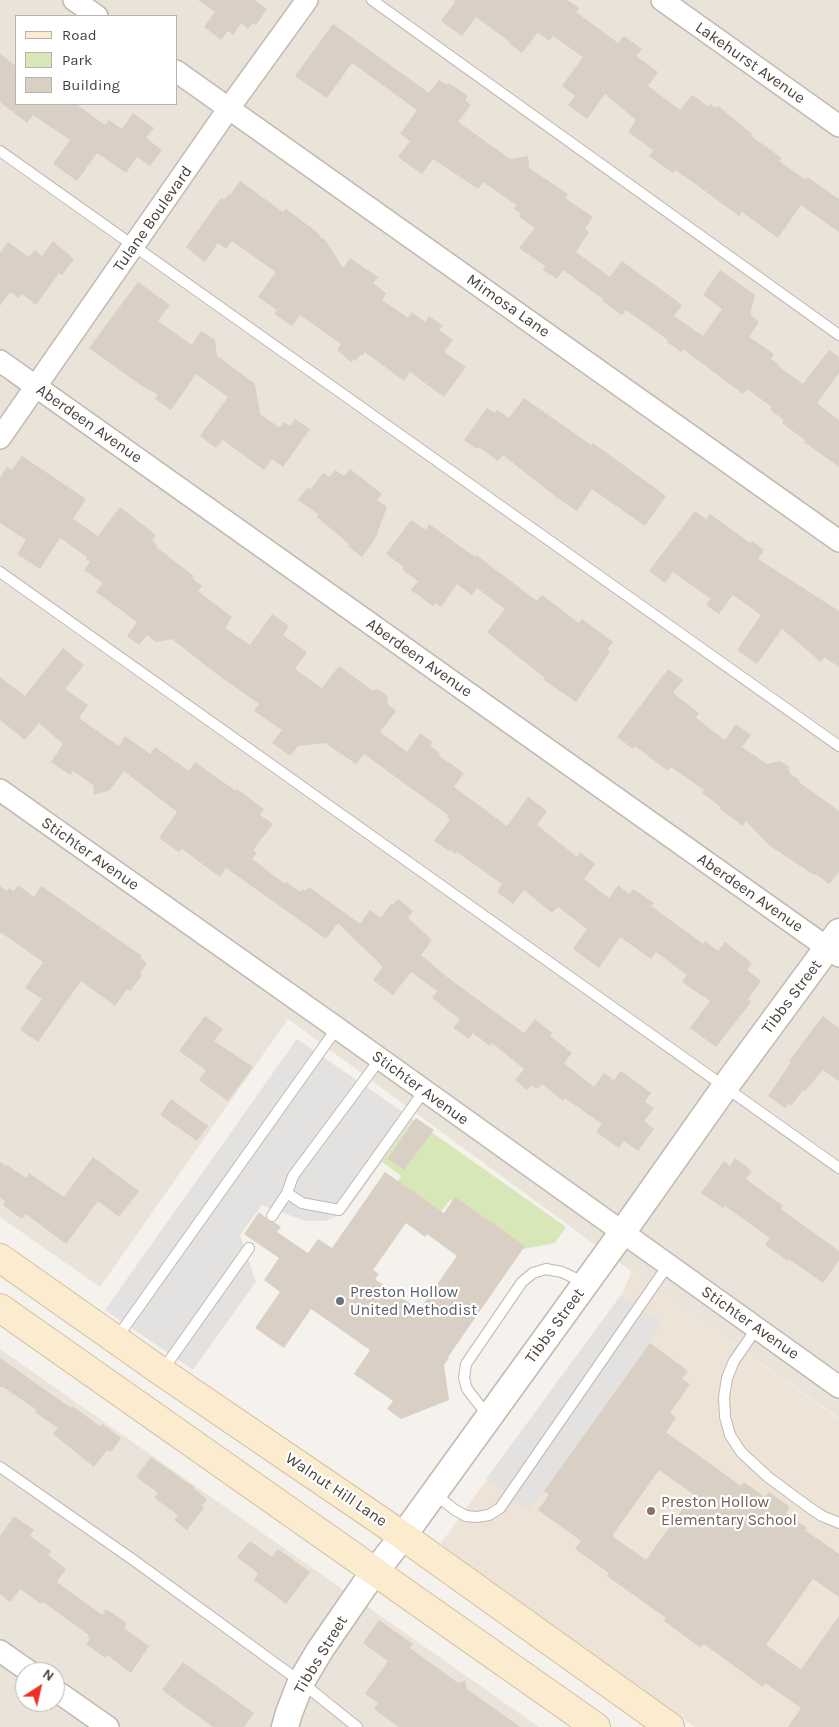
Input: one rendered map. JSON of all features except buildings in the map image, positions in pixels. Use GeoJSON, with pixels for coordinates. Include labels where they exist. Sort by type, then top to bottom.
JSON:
{"type":"FeatureCollection","features":[{"type":"Feature","properties":{"kind":"main road","name":"Walnut Hill Lane"},"geometry":{"type":"LineString","coordinates":[[0,1258],[162,1372],[403,1536],[670,1727]]}},
{"type":"Feature","properties":{"kind":"main road"},"geometry":{"type":"LineString","coordinates":[[0,1308],[596,1727]]}},
{"type":"Feature","properties":{"kind":"main road"},"geometry":{"type":"LineString","coordinates":[[139,1405],[162,1372]]}},
{"type":"Feature","properties":{"kind":"street"},"geometry":{"type":"LineString","coordinates":[[74,0],[96,15]]}},
{"type":"Feature","properties":{"kind":"street","name":"Tulane Boulevard"},"geometry":{"type":"LineString","coordinates":[[0,438],[307,0]]}},
{"type":"Feature","properties":{"kind":"street","name":"Lakehurst Avenue"},"geometry":{"type":"LineString","coordinates":[[662,0],[839,126]]}},
{"type":"Feature","properties":{"kind":"street","name":"Mimosa Lane"},"geometry":{"type":"LineString","coordinates":[[178,72],[839,541]]}},
{"type":"Feature","properties":{"kind":"street","name":"Aberdeen Avenue"},"geometry":{"type":"LineString","coordinates":[[0,360],[835,945]]}},
{"type":"Feature","properties":{"kind":"street","name":"Stichter Avenue"},"geometry":{"type":"LineString","coordinates":[[0,790],[839,1387]]}},
{"type":"Feature","properties":{"kind":"street","name":"Tibbs Street"},"geometry":{"type":"LineString","coordinates":[[285,1727],[301,1682],[320,1650],[489,1418],[725,1087],[835,945]]}},
{"type":"Feature","properties":{"kind":"street"},"geometry":{"type":"LineString","coordinates":[[0,1651],[16,1662]]}},
{"type":"Feature","properties":{"kind":"street"},"geometry":{"type":"LineString","coordinates":[[65,1697],[108,1727]]}},
{"type":"Feature","properties":{"kind":"lane"},"geometry":{"type":"LineString","coordinates":[[372,0],[839,335]]}},
{"type":"Feature","properties":{"kind":"lane"},"geometry":{"type":"LineString","coordinates":[[0,151],[839,746]]}},
{"type":"Feature","properties":{"kind":"lane"},"geometry":{"type":"LineString","coordinates":[[0,572],[839,1168]]}},
{"type":"Feature","properties":{"kind":"lane"},"geometry":{"type":"LineString","coordinates":[[116,1340],[337,1028]]}},
{"type":"Feature","properties":{"kind":"lane"},"geometry":{"type":"LineString","coordinates":[[272,1216],[287,1193],[293,1176],[380,1059]]}},
{"type":"Feature","properties":{"kind":"lane"},"geometry":{"type":"LineString","coordinates":[[287,1193],[302,1203],[339,1210],[424,1090]]}},
{"type":"Feature","properties":{"kind":"lane"},"geometry":{"type":"LineString","coordinates":[[162,1372],[249,1248]]}},
{"type":"Feature","properties":{"kind":"lane"},"geometry":{"type":"LineString","coordinates":[[434,1493],[455,1510],[466,1516],[477,1518],[489,1515],[500,1508],[668,1265]]}},
{"type":"Feature","properties":{"kind":"lane"},"geometry":{"type":"LineString","coordinates":[[489,1418],[467,1389],[464,1378],[466,1364],[522,1282],[533,1273],[546,1269],[562,1272],[586,1283]]}},
{"type":"Feature","properties":{"kind":"lane"},"geometry":{"type":"LineString","coordinates":[[757,1328],[734,1361],[727,1378],[724,1397],[725,1417],[730,1435],[741,1452],[768,1477],[822,1516],[839,1523]]}},
{"type":"Feature","properties":{"kind":"lane"},"geometry":{"type":"LineString","coordinates":[[0,1467],[132,1559],[301,1682],[357,1727]]}},
{"type":"Feature","properties":{"kind":"shaded area"},"geometry":{"type":"Polygon","coordinates":[[[0,0],[839,0],[839,1418],[632,1272],[288,1019],[100,1287],[0,1217],[0,0]]]}},
{"type":"Feature","properties":{"kind":"shaded area"},"geometry":{"type":"Polygon","coordinates":[[[297,1039],[413,1119],[346,1212],[326,1221],[305,1221],[262,1205],[240,1235],[256,1282],[193,1370],[105,1310],[297,1039]]]}},
{"type":"Feature","properties":{"kind":"shaded area","name":"Preston Hollow Elementary School"},"geometry":{"type":"Polygon","coordinates":[[[632,1272],[839,1419],[839,1727],[695,1727],[448,1553],[441,1543],[621,1295],[632,1272]]]}},
{"type":"Feature","properties":{"kind":"shaded area"},"geometry":{"type":"Polygon","coordinates":[[[621,1295],[663,1324],[544,1491],[528,1510],[486,1479],[621,1295]]]}},
{"type":"Feature","properties":{"kind":"shaded area"},"geometry":{"type":"Polygon","coordinates":[[[0,1349],[539,1727],[0,1727],[0,1349]]]}},
{"type":"Feature","properties":{"kind":"green space"},"geometry":{"type":"Polygon","coordinates":[[[413,1119],[566,1227],[555,1243],[523,1249],[450,1200],[438,1215],[395,1185],[401,1176],[382,1162],[413,1119]]]}},
{"type":"Feature","properties":{"kind":"place","name":"Preston Hollow United Methodist"},"geometry":{"type":"Point","coordinates":[340,1301]}},
{"type":"Feature","properties":{"kind":"place","name":"Preston Hollow Elementary School"},"geometry":{"type":"Point","coordinates":[651,1511]}}]}
